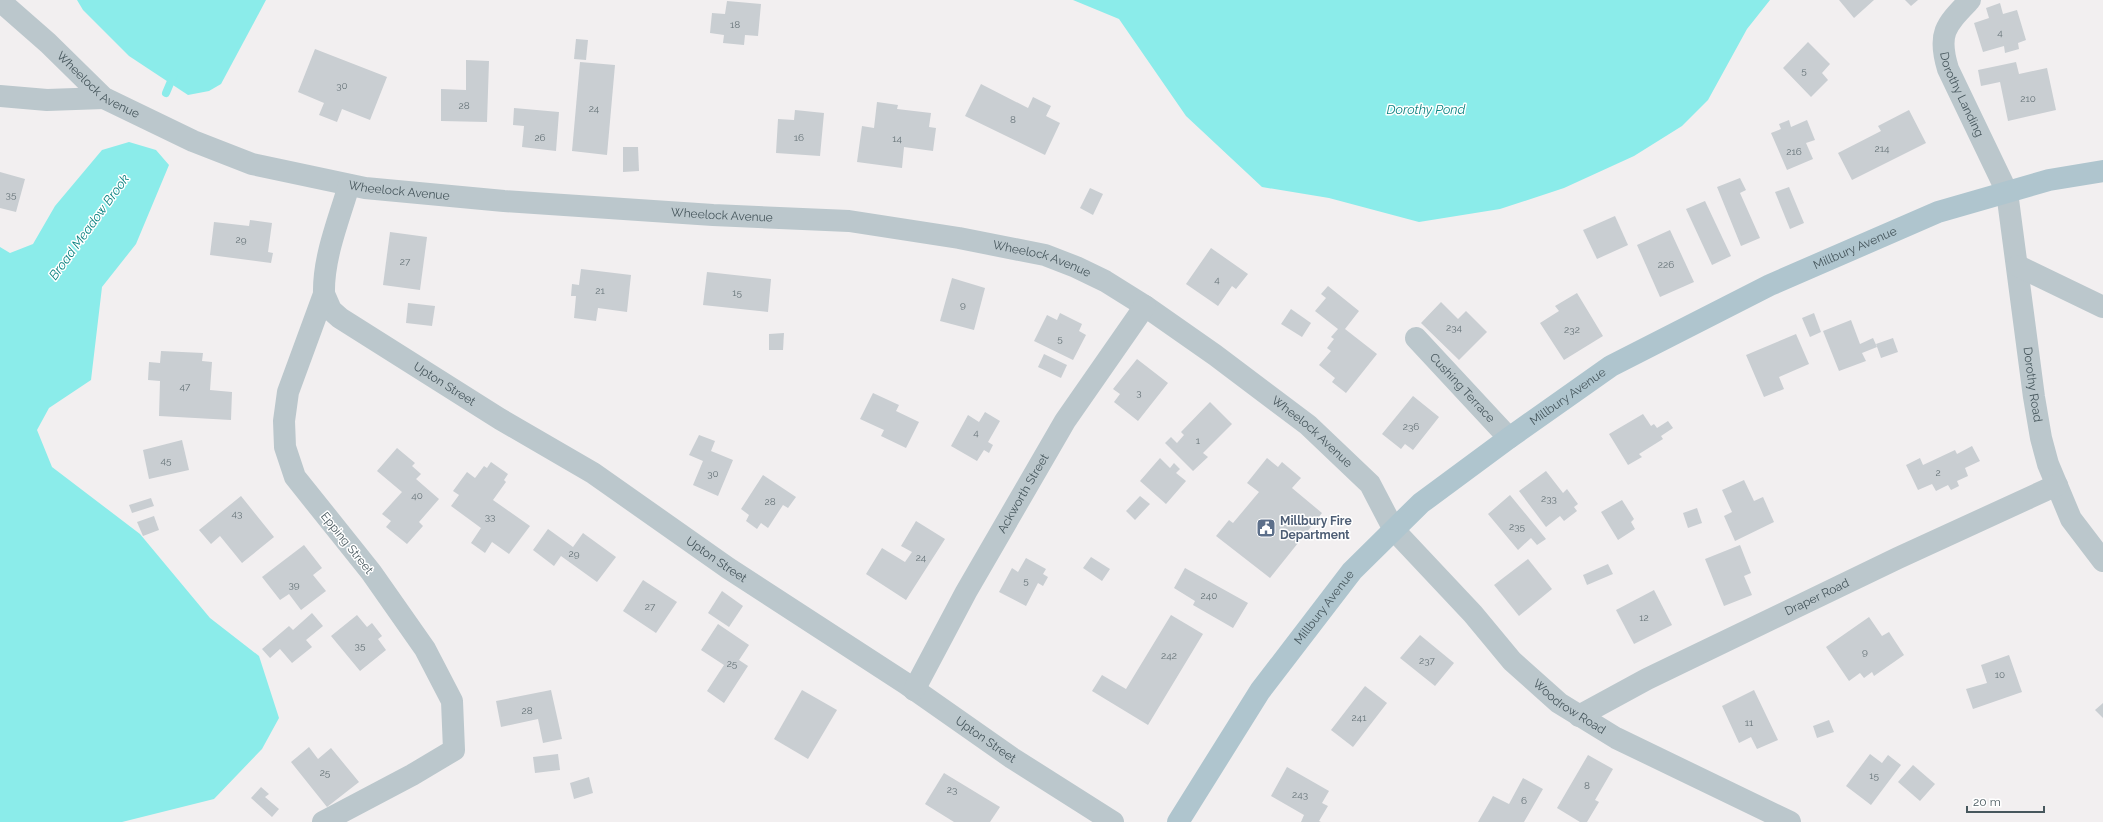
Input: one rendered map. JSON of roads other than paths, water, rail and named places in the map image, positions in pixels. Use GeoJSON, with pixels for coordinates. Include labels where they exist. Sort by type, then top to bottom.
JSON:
{"type":"FeatureCollection","features":[{"type":"Feature","properties":{"kind":"main road","name":"Millbury Avenue"},"geometry":{"type":"LineString","coordinates":[[1178,822],[1260,691],[1352,571],[1421,503],[1509,438],[1611,366],[1770,285],[1938,212],[2049,180],[2103,171]]}},
{"type":"Feature","properties":{"kind":"street","name":"Dorothy Landing"},"geometry":{"type":"LineString","coordinates":[[1970,0],[1954,16],[1945,30],[1942,49],[1948,68],[2007,192]]}},
{"type":"Feature","properties":{"kind":"street","name":"Wheelock Avenue"},"geometry":{"type":"LineString","coordinates":[[0,1],[48,43],[104,98],[193,141],[252,164],[365,188],[504,201],[713,215],[850,221],[944,235],[1045,255],[1105,281],[1145,306],[1215,355],[1308,425],[1370,484],[1394,530]]}},
{"type":"Feature","properties":{"kind":"street"},"geometry":{"type":"LineString","coordinates":[[0,96],[47,100],[104,98]]}},
{"type":"Feature","properties":{"kind":"street","name":"Epping Street"},"geometry":{"type":"LineString","coordinates":[[323,822],[454,750],[452,701],[425,649],[371,572],[294,477],[285,447],[284,421],[288,392],[324,294],[326,263],[349,185]]}},
{"type":"Feature","properties":{"kind":"street","name":"Dorothy Road"},"geometry":{"type":"LineString","coordinates":[[2007,192],[2041,438],[2070,519],[2103,561]]}},
{"type":"Feature","properties":{"kind":"street"},"geometry":{"type":"LineString","coordinates":[[2018,266],[2103,307]]}},
{"type":"Feature","properties":{"kind":"street","name":"Upton Street"},"geometry":{"type":"LineString","coordinates":[[324,294],[331,310],[340,318],[500,419],[593,473],[679,535],[914,690],[1012,758],[1113,822]]}},
{"type":"Feature","properties":{"kind":"street","name":"Ackworth Street"},"geometry":{"type":"LineString","coordinates":[[914,690],[966,592],[1050,445],[1145,306]]}},
{"type":"Feature","properties":{"kind":"street","name":"Cushing Terrace"},"geometry":{"type":"LineString","coordinates":[[1416,338],[1509,438]]}},
{"type":"Feature","properties":{"kind":"street","name":"Draper Road"},"geometry":{"type":"LineString","coordinates":[[1580,716],[1647,678],[1898,558],[2057,486]]}},
{"type":"Feature","properties":{"kind":"street","name":"Woodrow Road"},"geometry":{"type":"LineString","coordinates":[[1394,530],[1473,614],[1512,661],[1559,704],[1616,738],[1790,822]]}},
{"type":"Feature","properties":{"kind":"water"},"geometry":{"type":"Polygon","coordinates":[[[77,0],[266,0],[221,84],[209,91],[188,95],[129,56],[83,10],[77,0]]]}},
{"type":"Feature","properties":{"kind":"water","name":"Dorothy Pond"},"geometry":{"type":"Polygon","coordinates":[[[1073,0],[1770,0],[1747,29],[1708,100],[1682,126],[1634,156],[1564,188],[1500,209],[1419,222],[1329,198],[1262,187],[1186,116],[1119,19],[1073,0]]]}},
{"type":"Feature","properties":{"kind":"water"},"geometry":{"type":"Polygon","coordinates":[[[129,142],[156,150],[169,165],[136,244],[102,287],[91,380],[49,408],[37,430],[52,467],[140,534],[210,618],[259,656],[279,718],[262,749],[214,799],[122,822],[0,822],[0,247],[10,253],[33,244],[55,206],[102,150],[129,142]]]}},
{"type":"Feature","properties":{"kind":"waterway","name":"Broad Meadow Brook"},"geometry":{"type":"LineString","coordinates":[[166,93],[174,74]]}},
{"type":"Feature","properties":{"kind":"place","name":"Millbury Fire Department"},"geometry":{"type":"Point","coordinates":[1266,528]}}]}
